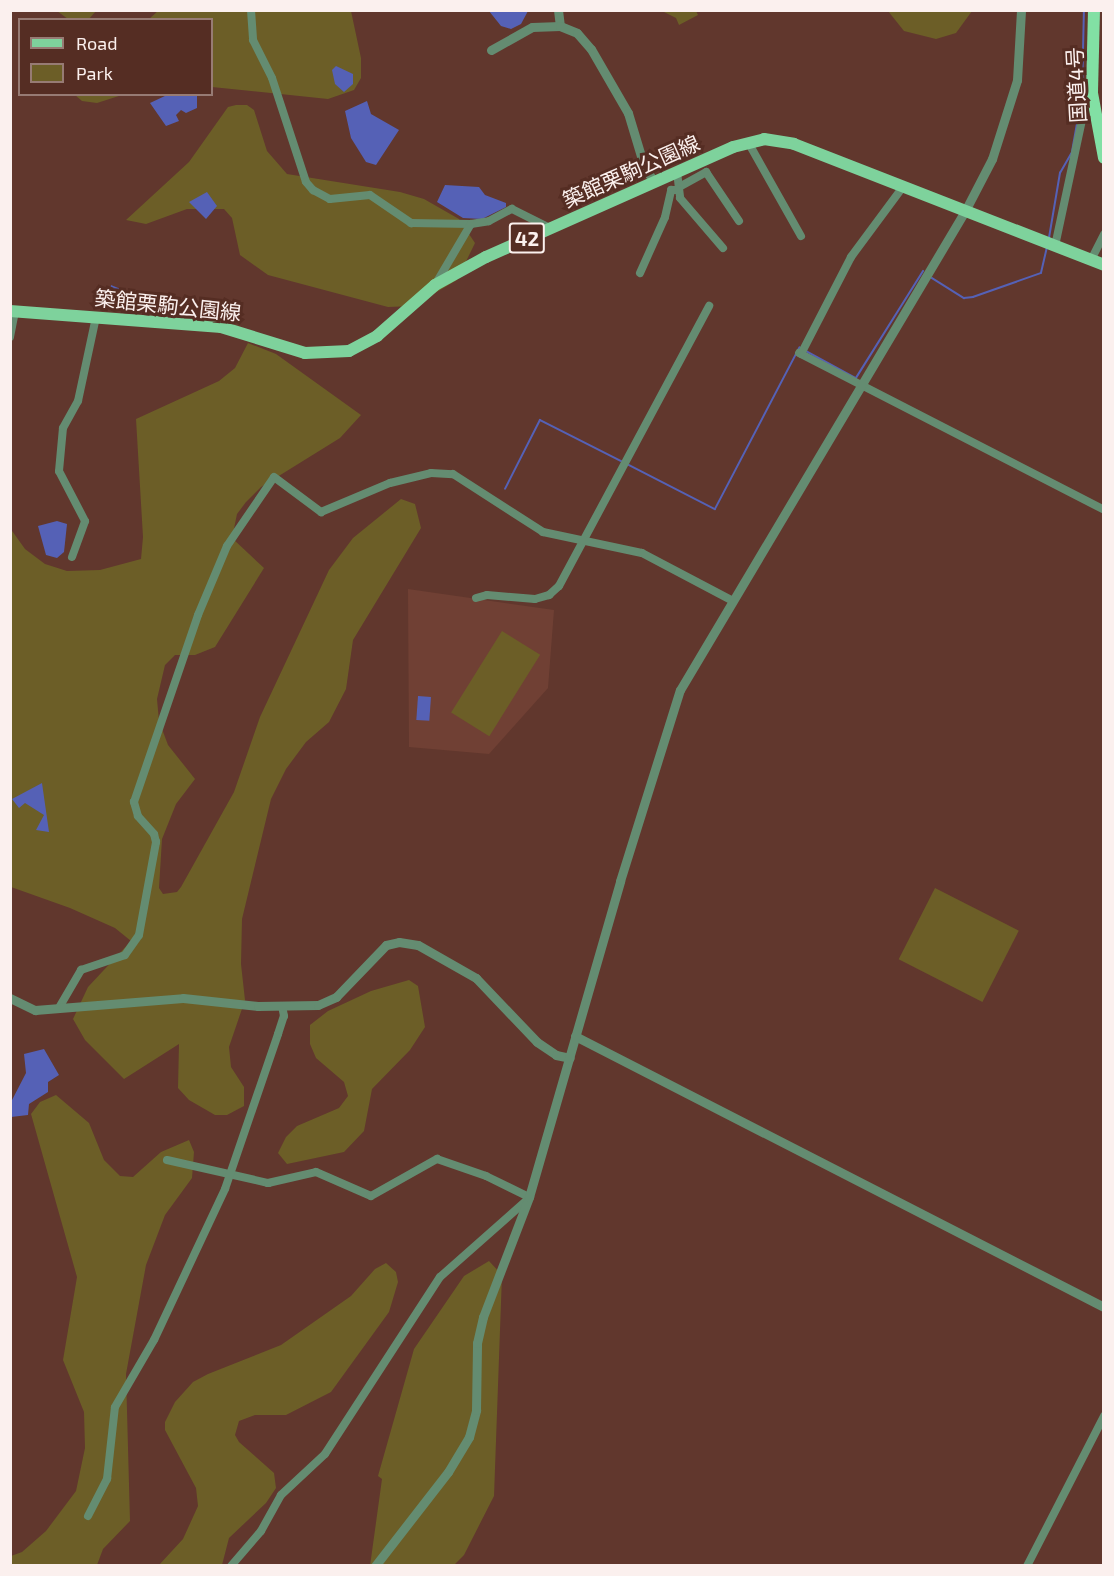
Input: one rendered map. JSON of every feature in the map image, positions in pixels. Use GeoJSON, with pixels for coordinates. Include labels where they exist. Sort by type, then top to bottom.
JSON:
{"type":"FeatureCollection","features":[{"type":"Feature","properties":{"kind":"highway","name":"国道4号"},"geometry":{"type":"LineString","coordinates":[[1094,10],[1098,33],[1092,93],[1104,158]]}},
{"type":"Feature","properties":{"kind":"main road","name":"築館栗駒公園線"},"geometry":{"type":"LineString","coordinates":[[13,311],[221,327],[305,353],[334,354],[366,344],[435,285],[550,228],[748,142],[764,139],[794,144],[1104,265]]}},
{"type":"Feature","properties":{"kind":"street"},"geometry":{"type":"LineString","coordinates":[[251,10],[254,40],[272,78],[306,182],[314,190],[330,199],[370,195],[411,223],[471,225],[489,221],[512,209],[550,228]]}},
{"type":"Feature","properties":{"kind":"street"},"geometry":{"type":"LineString","coordinates":[[558,10],[560,26]]}},
{"type":"Feature","properties":{"kind":"street"},"geometry":{"type":"LineString","coordinates":[[375,1566],[448,1472],[469,1437],[476,1410],[477,1343],[483,1317],[527,1199],[680,690],[731,600],[965,211],[1008,117],[1017,80],[1021,10]]}},
{"type":"Feature","properties":{"kind":"street"},"geometry":{"type":"LineString","coordinates":[[491,50],[532,27],[560,26],[578,33],[591,49],[628,113],[644,166],[654,182]]}},
{"type":"Feature","properties":{"kind":"street"},"geometry":{"type":"LineString","coordinates":[[1050,244],[1083,111],[1092,93]]}},
{"type":"Feature","properties":{"kind":"street"},"geometry":{"type":"LineString","coordinates":[[748,142],[801,236]]}},
{"type":"Feature","properties":{"kind":"street"},"geometry":{"type":"LineString","coordinates":[[678,172],[684,203],[723,248]]}},
{"type":"Feature","properties":{"kind":"street"},"geometry":{"type":"LineString","coordinates":[[640,273],[665,218],[671,190],[680,188],[706,172],[739,221]]}},
{"type":"Feature","properties":{"kind":"street"},"geometry":{"type":"LineString","coordinates":[[902,188],[851,257],[801,352],[860,388],[1104,510]]}},
{"type":"Feature","properties":{"kind":"street"},"geometry":{"type":"LineString","coordinates":[[435,285],[471,225]]}},
{"type":"Feature","properties":{"kind":"street"},"geometry":{"type":"LineString","coordinates":[[1091,260],[1104,234]]}},
{"type":"Feature","properties":{"kind":"street"},"geometry":{"type":"LineString","coordinates":[[476,598],[487,595],[535,599],[549,595],[559,586],[709,306]]}},
{"type":"Feature","properties":{"kind":"street"},"geometry":{"type":"LineString","coordinates":[[10,337],[13,311]]}},
{"type":"Feature","properties":{"kind":"street"},"geometry":{"type":"LineString","coordinates":[[72,557],[85,521],[59,471],[63,428],[78,401],[96,317]]}},
{"type":"Feature","properties":{"kind":"street"},"geometry":{"type":"LineString","coordinates":[[60,1006],[81,970],[125,955],[139,935],[156,842],[154,834],[138,816],[134,802],[198,615],[227,546],[274,477],[321,512],[345,499],[415,476],[453,474],[543,532],[642,553],[731,600]]}},
{"type":"Feature","properties":{"kind":"street"},"geometry":{"type":"LineString","coordinates":[[10,998],[35,1010],[60,1006],[89,1007],[183,998],[282,1006],[318,1005],[336,997],[386,945],[418,945],[476,978],[537,1042],[556,1055],[570,1058]]}},
{"type":"Feature","properties":{"kind":"street"},"geometry":{"type":"LineString","coordinates":[[88,1516],[107,1479],[115,1407],[154,1340],[229,1175],[284,1016],[282,1006]]}},
{"type":"Feature","properties":{"kind":"street"},"geometry":{"type":"LineString","coordinates":[[575,1036],[1104,1307]]}},
{"type":"Feature","properties":{"kind":"street"},"geometry":{"type":"LineString","coordinates":[[167,1160],[268,1183],[316,1172],[371,1196],[437,1159],[486,1176],[527,1199]]}},
{"type":"Feature","properties":{"kind":"street"},"geometry":{"type":"LineString","coordinates":[[231,1566],[261,1531],[280,1495],[325,1454],[440,1277],[527,1199]]}},
{"type":"Feature","properties":{"kind":"street"},"geometry":{"type":"LineString","coordinates":[[1027,1566],[1104,1416]]}},
{"type":"Feature","properties":{"kind":"shaded area"},"geometry":{"type":"Polygon","coordinates":[[[408,589],[554,610],[548,688],[489,754],[409,747],[408,589]]]}},
{"type":"Feature","properties":{"kind":"green space"},"geometry":{"type":"Polygon","coordinates":[[[159,10],[351,11],[361,58],[361,78],[354,90],[328,99],[213,87],[213,18],[150,18],[159,10]]]}},
{"type":"Feature","properties":{"kind":"green space"},"geometry":{"type":"Polygon","coordinates":[[[972,10],[956,33],[936,39],[904,31],[888,11],[972,10]]]}},
{"type":"Feature","properties":{"kind":"green space"},"geometry":{"type":"Polygon","coordinates":[[[57,11],[96,11],[90,18],[67,18],[57,11]]]}},
{"type":"Feature","properties":{"kind":"green space"},"geometry":{"type":"Polygon","coordinates":[[[662,11],[696,11],[698,15],[679,25],[676,18],[662,11]]]}},
{"type":"Feature","properties":{"kind":"green space"},"geometry":{"type":"Polygon","coordinates":[[[76,96],[119,96],[97,103],[82,101],[76,96]]]}},
{"type":"Feature","properties":{"kind":"green space"},"geometry":{"type":"Polygon","coordinates":[[[247,105],[254,110],[267,151],[287,174],[400,192],[424,199],[459,219],[475,243],[457,280],[413,306],[388,307],[268,275],[240,255],[232,218],[224,209],[187,209],[146,224],[126,220],[189,162],[228,107],[247,105]]]}},
{"type":"Feature","properties":{"kind":"green space"},"geometry":{"type":"Polygon","coordinates":[[[248,343],[276,354],[361,415],[340,438],[261,487],[246,502],[237,514],[232,538],[264,568],[215,647],[195,655],[175,655],[165,665],[157,699],[159,721],[168,745],[195,779],[176,804],[162,839],[159,888],[163,894],[177,892],[181,887],[234,792],[260,717],[329,570],[353,538],[401,499],[415,504],[421,528],[353,640],[346,689],[329,722],[306,742],[286,769],[271,799],[242,919],[241,964],[245,1000],[229,1047],[231,1067],[244,1087],[244,1106],[227,1115],[215,1115],[189,1100],[178,1088],[179,1044],[124,1079],[85,1040],[73,1019],[88,987],[131,941],[115,928],[70,908],[11,887],[10,528],[25,549],[45,564],[67,571],[100,570],[141,559],[143,537],[136,419],[219,381],[235,368],[248,343]]]}},
{"type":"Feature","properties":{"kind":"green space"},"geometry":{"type":"Polygon","coordinates":[[[502,631],[540,655],[489,736],[451,712],[502,631]]]}},
{"type":"Feature","properties":{"kind":"green space"},"geometry":{"type":"Polygon","coordinates":[[[935,888],[1019,931],[982,1002],[899,959],[935,888]]]}},
{"type":"Feature","properties":{"kind":"green space"},"geometry":{"type":"Polygon","coordinates":[[[409,980],[418,986],[425,1027],[410,1050],[372,1089],[364,1131],[344,1152],[287,1164],[278,1153],[286,1137],[297,1126],[339,1108],[348,1096],[344,1082],[316,1058],[310,1044],[310,1025],[328,1011],[371,991],[409,980]]]}},
{"type":"Feature","properties":{"kind":"green space"},"geometry":{"type":"Polygon","coordinates":[[[56,1095],[89,1123],[104,1160],[120,1176],[133,1177],[161,1152],[189,1140],[194,1152],[192,1178],[165,1215],[146,1265],[126,1374],[130,1521],[103,1549],[97,1565],[11,1566],[11,1556],[22,1552],[46,1531],[76,1491],[85,1448],[84,1412],[63,1360],[77,1277],[31,1114],[40,1102],[56,1095]]]}},
{"type":"Feature","properties":{"kind":"green space"},"geometry":{"type":"Polygon","coordinates":[[[489,1261],[502,1275],[494,1496],[464,1555],[454,1565],[370,1566],[382,1479],[378,1476],[414,1349],[464,1276],[489,1261]]]}},
{"type":"Feature","properties":{"kind":"green space"},"geometry":{"type":"Polygon","coordinates":[[[386,1263],[396,1272],[398,1282],[389,1312],[331,1392],[286,1415],[255,1415],[239,1421],[235,1435],[239,1442],[274,1473],[276,1488],[266,1503],[229,1538],[222,1565],[159,1565],[183,1539],[198,1506],[196,1488],[165,1430],[165,1422],[175,1402],[193,1382],[281,1345],[351,1296],[375,1269],[386,1263]]]}},
{"type":"Feature","properties":{"kind":"water"},"geometry":{"type":"Polygon","coordinates":[[[489,11],[528,11],[521,24],[511,29],[501,26],[489,11]]]}},
{"type":"Feature","properties":{"kind":"water"},"geometry":{"type":"Polygon","coordinates":[[[336,66],[353,74],[353,84],[344,92],[335,84],[332,70],[336,66]]]}},
{"type":"Feature","properties":{"kind":"water"},"geometry":{"type":"Polygon","coordinates":[[[165,96],[197,96],[197,108],[186,113],[181,110],[176,115],[179,121],[166,126],[150,103],[165,96]]]}},
{"type":"Feature","properties":{"kind":"water"},"geometry":{"type":"Polygon","coordinates":[[[367,101],[371,114],[399,130],[376,165],[366,162],[351,138],[345,111],[367,101]]]}},
{"type":"Feature","properties":{"kind":"water"},"geometry":{"type":"Polygon","coordinates":[[[445,185],[479,187],[485,195],[506,203],[506,207],[482,219],[463,218],[437,202],[445,185]]]}},
{"type":"Feature","properties":{"kind":"water"},"geometry":{"type":"Polygon","coordinates":[[[207,192],[217,206],[206,219],[189,202],[207,192]]]}},
{"type":"Feature","properties":{"kind":"water"},"geometry":{"type":"Polygon","coordinates":[[[111,285],[123,290],[118,306],[111,307],[107,304],[111,285]]]}},
{"type":"Feature","properties":{"kind":"water"},"geometry":{"type":"Polygon","coordinates":[[[57,521],[67,524],[64,552],[57,558],[46,555],[38,526],[57,521]]]}},
{"type":"Feature","properties":{"kind":"water"},"geometry":{"type":"Polygon","coordinates":[[[418,696],[431,697],[429,721],[416,720],[418,696]]]}},
{"type":"Feature","properties":{"kind":"water"},"geometry":{"type":"Polygon","coordinates":[[[42,783],[49,832],[36,830],[44,815],[25,803],[19,808],[12,799],[42,783]]]}},
{"type":"Feature","properties":{"kind":"water"},"geometry":{"type":"Polygon","coordinates":[[[44,1049],[59,1075],[48,1082],[48,1092],[29,1104],[28,1115],[11,1117],[11,1102],[26,1073],[24,1054],[44,1049]]]}},
{"type":"Feature","properties":{"kind":"waterway"},"geometry":{"type":"LineString","coordinates":[[1049,238],[1060,173],[1072,152],[1082,95],[1084,10]]}},
{"type":"Feature","properties":{"kind":"waterway"},"geometry":{"type":"LineString","coordinates":[[932,278],[964,298],[973,297],[1041,273],[1047,248]]}},
{"type":"Feature","properties":{"kind":"waterway"},"geometry":{"type":"LineString","coordinates":[[806,351],[856,378],[923,271]]}},
{"type":"Feature","properties":{"kind":"waterway"},"geometry":{"type":"LineString","coordinates":[[627,464],[715,509],[799,348]]}},
{"type":"Feature","properties":{"kind":"waterway"},"geometry":{"type":"LineString","coordinates":[[505,489],[540,420],[623,462]]}}]}
